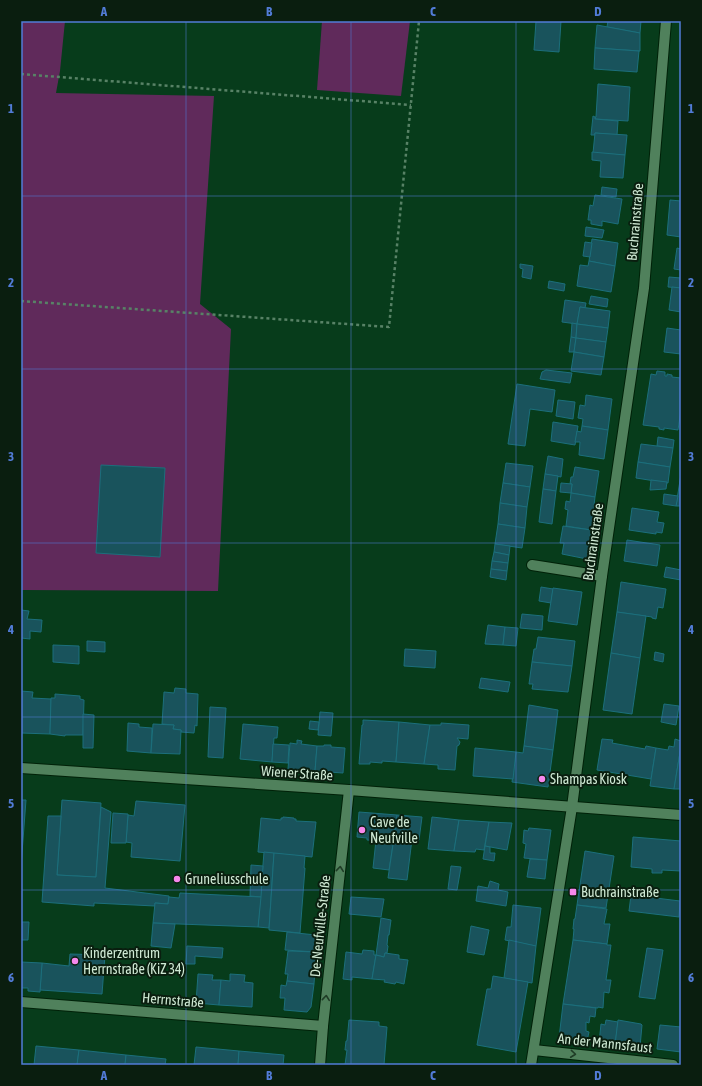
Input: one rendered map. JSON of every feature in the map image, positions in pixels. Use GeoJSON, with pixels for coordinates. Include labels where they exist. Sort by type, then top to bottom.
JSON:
{"type":"FeatureCollection","features":[{"type":"Feature","properties":{"kind":"street","name":"Buchrainstraße"},"geometry":{"type":"LineString","coordinates":[[532,1065],[572,807],[602,576],[644,288],[666,21]]}},
{"type":"Feature","properties":{"kind":"street"},"geometry":{"type":"LineString","coordinates":[[532,565],[602,576]]}},
{"type":"Feature","properties":{"kind":"street","name":"Wiener Straße"},"geometry":{"type":"LineString","coordinates":[[21,768],[349,790],[681,815]]}},
{"type":"Feature","properties":{"kind":"street","name":"De-Neufville-Straße"},"geometry":{"type":"LineString","coordinates":[[320,1065],[349,790]]}},
{"type":"Feature","properties":{"kind":"street","name":"Herrnstraße"},"geometry":{"type":"LineString","coordinates":[[21,1002],[323,1026]]}},
{"type":"Feature","properties":{"kind":"street","name":"An der Mannsfaust"},"geometry":{"type":"LineString","coordinates":[[534,1050],[673,1065]]}},
{"type":"Feature","properties":{"kind":"path"},"geometry":{"type":"LineString","coordinates":[[21,301],[389,327],[419,21]]}},
{"type":"Feature","properties":{"kind":"path"},"geometry":{"type":"LineString","coordinates":[[21,74],[411,105]]}},
{"type":"Feature","properties":{"kind":"shaded area"},"geometry":{"type":"Polygon","coordinates":[[[21,21],[65,21],[60,71],[56,93],[214,96],[200,304],[231,329],[218,591],[21,590],[21,21]]]}},
{"type":"Feature","properties":{"kind":"shaded area"},"geometry":{"type":"Polygon","coordinates":[[[322,21],[410,21],[401,96],[317,90],[322,21]]]}},
{"type":"Feature","properties":{"kind":"building"},"geometry":{"type":"Polygon","coordinates":[[[536,21],[561,21],[559,52],[534,50],[536,21]]]}},
{"type":"Feature","properties":{"kind":"building"},"geometry":{"type":"Polygon","coordinates":[[[608,21],[641,21],[640,33],[607,27],[608,21]]]}},
{"type":"Feature","properties":{"kind":"building"},"geometry":{"type":"Polygon","coordinates":[[[597,25],[640,33],[640,51],[595,48],[597,25]]]}},
{"type":"Feature","properties":{"kind":"building"},"geometry":{"type":"Polygon","coordinates":[[[595,48],[639,51],[637,72],[594,69],[595,48]]]}},
{"type":"Feature","properties":{"kind":"building"},"geometry":{"type":"Polygon","coordinates":[[[598,84],[630,87],[628,121],[595,119],[598,84]]]}},
{"type":"Feature","properties":{"kind":"building"},"geometry":{"type":"Polygon","coordinates":[[[593,116],[595,119],[618,121],[617,135],[595,133],[595,135],[591,135],[593,116]]]}},
{"type":"Feature","properties":{"kind":"building"},"geometry":{"type":"Polygon","coordinates":[[[595,133],[627,135],[625,155],[593,153],[595,133]]]}},
{"type":"Feature","properties":{"kind":"building"},"geometry":{"type":"Polygon","coordinates":[[[592,152],[625,155],[623,178],[600,177],[601,161],[592,160],[592,152]]]}},
{"type":"Feature","properties":{"kind":"building"},"geometry":{"type":"Polygon","coordinates":[[[602,187],[617,189],[616,197],[601,195],[602,187]]]}},
{"type":"Feature","properties":{"kind":"building"},"geometry":{"type":"Polygon","coordinates":[[[595,195],[622,199],[618,224],[602,221],[602,226],[591,224],[591,220],[588,220],[590,205],[593,206],[595,195]]]}},
{"type":"Feature","properties":{"kind":"building"},"geometry":{"type":"Polygon","coordinates":[[[670,200],[681,201],[681,237],[667,235],[670,200]]]}},
{"type":"Feature","properties":{"kind":"building"},"geometry":{"type":"Polygon","coordinates":[[[586,227],[604,230],[602,238],[585,236],[586,227]]]}},
{"type":"Feature","properties":{"kind":"building"},"geometry":{"type":"Polygon","coordinates":[[[592,239],[618,243],[615,266],[589,261],[592,239]]]}},
{"type":"Feature","properties":{"kind":"building"},"geometry":{"type":"Polygon","coordinates":[[[585,242],[592,243],[590,257],[583,256],[585,242]]]}},
{"type":"Feature","properties":{"kind":"building"},"geometry":{"type":"Polygon","coordinates":[[[677,248],[681,249],[681,270],[674,269],[677,248]]]}},
{"type":"Feature","properties":{"kind":"building"},"geometry":{"type":"Polygon","coordinates":[[[589,261],[615,266],[611,292],[577,286],[580,265],[588,266],[589,261]]]}},
{"type":"Feature","properties":{"kind":"building"},"geometry":{"type":"Polygon","coordinates":[[[520,264],[533,266],[531,279],[522,277],[523,269],[520,268],[520,264]]]}},
{"type":"Feature","properties":{"kind":"building"},"geometry":{"type":"Polygon","coordinates":[[[669,277],[681,278],[681,288],[668,287],[669,277]]]}},
{"type":"Feature","properties":{"kind":"building"},"geometry":{"type":"Polygon","coordinates":[[[549,281],[565,284],[564,291],[548,288],[549,281]]]}},
{"type":"Feature","properties":{"kind":"building"},"geometry":{"type":"Polygon","coordinates":[[[672,287],[681,288],[681,312],[669,310],[672,287]]]}},
{"type":"Feature","properties":{"kind":"building"},"geometry":{"type":"Polygon","coordinates":[[[591,296],[608,299],[607,307],[589,304],[591,296]]]}},
{"type":"Feature","properties":{"kind":"building"},"geometry":{"type":"Polygon","coordinates":[[[565,300],[586,303],[585,308],[580,307],[577,324],[562,322],[565,300]]]}},
{"type":"Feature","properties":{"kind":"building"},"geometry":{"type":"Polygon","coordinates":[[[580,307],[610,311],[608,328],[577,324],[580,307]]]}},
{"type":"Feature","properties":{"kind":"building"},"geometry":{"type":"Polygon","coordinates":[[[572,323],[577,324],[576,338],[571,337],[572,323]]]}},
{"type":"Feature","properties":{"kind":"building"},"geometry":{"type":"Polygon","coordinates":[[[577,324],[608,328],[606,342],[576,338],[577,324]]]}},
{"type":"Feature","properties":{"kind":"building"},"geometry":{"type":"Polygon","coordinates":[[[667,328],[681,330],[681,354],[664,352],[667,328]]]}},
{"type":"Feature","properties":{"kind":"building"},"geometry":{"type":"Polygon","coordinates":[[[571,337],[576,338],[574,352],[569,352],[571,337]]]}},
{"type":"Feature","properties":{"kind":"building"},"geometry":{"type":"Polygon","coordinates":[[[576,338],[606,342],[604,357],[574,352],[576,338]]]}},
{"type":"Feature","properties":{"kind":"building"},"geometry":{"type":"Polygon","coordinates":[[[574,352],[604,357],[601,375],[571,371],[574,352]]]}},
{"type":"Feature","properties":{"kind":"building"},"geometry":{"type":"Polygon","coordinates":[[[546,370],[572,373],[570,383],[540,379],[542,372],[546,370]]]}},
{"type":"Feature","properties":{"kind":"building"},"geometry":{"type":"Polygon","coordinates":[[[657,371],[665,372],[665,376],[667,376],[667,374],[672,375],[672,377],[681,378],[681,410],[678,430],[664,428],[664,430],[659,429],[659,427],[643,425],[651,374],[656,375],[657,371]]]}},
{"type":"Feature","properties":{"kind":"building"},"geometry":{"type":"Polygon","coordinates":[[[517,384],[555,390],[552,412],[530,409],[525,446],[508,444],[517,384]]]}},
{"type":"Feature","properties":{"kind":"building"},"geometry":{"type":"Polygon","coordinates":[[[586,395],[612,399],[608,430],[582,426],[583,419],[578,418],[580,405],[585,406],[586,395]]]}},
{"type":"Feature","properties":{"kind":"building"},"geometry":{"type":"Polygon","coordinates":[[[558,400],[575,402],[573,419],[556,416],[558,400]]]}},
{"type":"Feature","properties":{"kind":"building"},"geometry":{"type":"Polygon","coordinates":[[[553,422],[578,426],[575,445],[551,441],[553,422]]]}},
{"type":"Feature","properties":{"kind":"building"},"geometry":{"type":"Polygon","coordinates":[[[582,426],[608,430],[604,459],[579,455],[580,442],[575,442],[577,431],[581,432],[582,426]]]}},
{"type":"Feature","properties":{"kind":"building"},"geometry":{"type":"Polygon","coordinates":[[[658,437],[674,440],[673,448],[657,446],[658,437]]]}},
{"type":"Feature","properties":{"kind":"building"},"geometry":{"type":"Polygon","coordinates":[[[641,444],[673,448],[670,467],[638,462],[641,444]]]}},
{"type":"Feature","properties":{"kind":"building"},"geometry":{"type":"Polygon","coordinates":[[[548,456],[563,459],[561,477],[545,474],[548,456]]]}},
{"type":"Feature","properties":{"kind":"building"},"geometry":{"type":"Polygon","coordinates":[[[638,462],[670,467],[668,483],[636,478],[638,462]]]}},
{"type":"Feature","properties":{"kind":"building"},"geometry":{"type":"Polygon","coordinates":[[[506,463],[533,466],[530,487],[503,483],[506,463]]]}},
{"type":"Feature","properties":{"kind":"building"},"geometry":{"type":"Polygon","coordinates":[[[101,465],[165,468],[160,557],[96,553],[101,465]]]}},
{"type":"Feature","properties":{"kind":"building"},"geometry":{"type":"Polygon","coordinates":[[[575,467],[599,471],[595,497],[571,493],[571,477],[573,477],[575,467]]]}},
{"type":"Feature","properties":{"kind":"building"},"geometry":{"type":"Polygon","coordinates":[[[545,474],[558,476],[556,491],[543,489],[545,474]]]}},
{"type":"Feature","properties":{"kind":"building"},"geometry":{"type":"Polygon","coordinates":[[[681,474],[681,506],[676,506],[681,474]]]}},
{"type":"Feature","properties":{"kind":"building"},"geometry":{"type":"Polygon","coordinates":[[[651,480],[667,482],[666,489],[650,490],[651,480]]]}},
{"type":"Feature","properties":{"kind":"building"},"geometry":{"type":"Polygon","coordinates":[[[503,483],[530,487],[527,507],[500,503],[503,483]]]}},
{"type":"Feature","properties":{"kind":"building"},"geometry":{"type":"Polygon","coordinates":[[[561,483],[572,484],[571,493],[560,492],[561,483]]]}},
{"type":"Feature","properties":{"kind":"building"},"geometry":{"type":"Polygon","coordinates":[[[543,489],[556,491],[552,524],[539,522],[543,489]]]}},
{"type":"Feature","properties":{"kind":"building"},"geometry":{"type":"Polygon","coordinates":[[[571,493],[595,497],[591,530],[566,526],[568,510],[565,509],[566,501],[570,502],[571,493]]]}},
{"type":"Feature","properties":{"kind":"building"},"geometry":{"type":"Polygon","coordinates":[[[664,494],[678,496],[676,506],[663,504],[664,494]]]}},
{"type":"Feature","properties":{"kind":"building"},"geometry":{"type":"Polygon","coordinates":[[[500,503],[527,507],[525,528],[498,524],[500,503]]]}},
{"type":"Feature","properties":{"kind":"building"},"geometry":{"type":"Polygon","coordinates":[[[632,508],[659,512],[657,522],[664,523],[662,533],[656,532],[656,534],[629,530],[632,508]]]}},
{"type":"Feature","properties":{"kind":"building"},"geometry":{"type":"Polygon","coordinates":[[[498,524],[525,528],[522,548],[495,544],[498,524]]]}},
{"type":"Feature","properties":{"kind":"building"},"geometry":{"type":"Polygon","coordinates":[[[563,526],[591,530],[587,559],[562,554],[564,543],[560,543],[563,526]]]}},
{"type":"Feature","properties":{"kind":"building"},"geometry":{"type":"Polygon","coordinates":[[[627,540],[660,545],[657,566],[624,561],[627,540]]]}},
{"type":"Feature","properties":{"kind":"building"},"geometry":{"type":"Polygon","coordinates":[[[495,544],[510,546],[509,555],[494,552],[495,544]]]}},
{"type":"Feature","properties":{"kind":"building"},"geometry":{"type":"Polygon","coordinates":[[[494,552],[509,555],[508,563],[492,561],[494,552]]]}},
{"type":"Feature","properties":{"kind":"building"},"geometry":{"type":"Polygon","coordinates":[[[492,561],[508,563],[507,571],[491,569],[492,561]]]}},
{"type":"Feature","properties":{"kind":"building"},"geometry":{"type":"Polygon","coordinates":[[[666,567],[681,570],[681,580],[664,577],[666,567]]]}},
{"type":"Feature","properties":{"kind":"building"},"geometry":{"type":"Polygon","coordinates":[[[491,569],[507,571],[506,580],[490,577],[491,569]]]}},
{"type":"Feature","properties":{"kind":"building"},"geometry":{"type":"Polygon","coordinates":[[[621,582],[666,589],[663,608],[658,607],[656,619],[652,617],[617,612],[621,582]]]}},
{"type":"Feature","properties":{"kind":"building"},"geometry":{"type":"Polygon","coordinates":[[[541,587],[553,589],[551,603],[539,601],[541,587]]]}},
{"type":"Feature","properties":{"kind":"building"},"geometry":{"type":"Polygon","coordinates":[[[553,588],[582,592],[577,625],[548,621],[553,588]]]}},
{"type":"Feature","properties":{"kind":"building"},"geometry":{"type":"Polygon","coordinates":[[[21,610],[29,611],[27,619],[42,620],[41,632],[30,631],[30,639],[21,638],[21,610]]]}},
{"type":"Feature","properties":{"kind":"building"},"geometry":{"type":"Polygon","coordinates":[[[617,612],[646,616],[640,658],[611,653],[617,612]]]}},
{"type":"Feature","properties":{"kind":"building"},"geometry":{"type":"Polygon","coordinates":[[[522,614],[543,616],[542,630],[520,628],[522,614]]]}},
{"type":"Feature","properties":{"kind":"building"},"geometry":{"type":"Polygon","coordinates":[[[488,625],[505,627],[503,645],[485,644],[488,625]]]}},
{"type":"Feature","properties":{"kind":"building"},"geometry":{"type":"Polygon","coordinates":[[[505,627],[518,628],[516,646],[503,645],[505,627]]]}},
{"type":"Feature","properties":{"kind":"building"},"geometry":{"type":"Polygon","coordinates":[[[538,637],[575,641],[572,666],[532,662],[538,637]]]}},
{"type":"Feature","properties":{"kind":"building"},"geometry":{"type":"Polygon","coordinates":[[[87,641],[105,642],[105,652],[87,651],[87,641]]]}},
{"type":"Feature","properties":{"kind":"building"},"geometry":{"type":"Polygon","coordinates":[[[53,645],[79,646],[79,664],[53,662],[53,645]]]}},
{"type":"Feature","properties":{"kind":"building"},"geometry":{"type":"Polygon","coordinates":[[[405,649],[436,651],[435,668],[404,666],[405,649]]]}},
{"type":"Feature","properties":{"kind":"building"},"geometry":{"type":"Polygon","coordinates":[[[655,652],[664,654],[663,662],[654,660],[655,652]]]}},
{"type":"Feature","properties":{"kind":"building"},"geometry":{"type":"Polygon","coordinates":[[[611,653],[640,658],[632,714],[603,710],[611,653]]]}},
{"type":"Feature","properties":{"kind":"building"},"geometry":{"type":"Polygon","coordinates":[[[532,662],[572,666],[568,692],[532,689],[533,684],[529,684],[532,662]]]}},
{"type":"Feature","properties":{"kind":"building"},"geometry":{"type":"Polygon","coordinates":[[[481,678],[510,682],[508,692],[479,688],[481,678]]]}},
{"type":"Feature","properties":{"kind":"building"},"geometry":{"type":"Polygon","coordinates":[[[175,688],[186,689],[186,693],[198,694],[197,726],[195,725],[194,733],[181,732],[181,730],[173,729],[174,725],[162,724],[164,692],[174,693],[175,688]]]}},
{"type":"Feature","properties":{"kind":"building"},"geometry":{"type":"Polygon","coordinates":[[[21,691],[33,692],[32,698],[51,699],[50,734],[21,733],[21,691]]]}},
{"type":"Feature","properties":{"kind":"building"},"geometry":{"type":"Polygon","coordinates":[[[55,694],[80,696],[80,699],[84,700],[83,735],[65,736],[50,734],[51,698],[55,698],[55,694]]]}},
{"type":"Feature","properties":{"kind":"building"},"geometry":{"type":"Polygon","coordinates":[[[664,704],[679,706],[676,725],[661,722],[664,704]]]}},
{"type":"Feature","properties":{"kind":"building"},"geometry":{"type":"Polygon","coordinates":[[[529,705],[558,710],[553,750],[524,746],[529,705]]]}},
{"type":"Feature","properties":{"kind":"building"},"geometry":{"type":"Polygon","coordinates":[[[210,707],[226,708],[223,758],[208,757],[210,707]]]}},
{"type":"Feature","properties":{"kind":"building"},"geometry":{"type":"Polygon","coordinates":[[[320,712],[333,713],[331,736],[318,735],[320,712]]]}},
{"type":"Feature","properties":{"kind":"building"},"geometry":{"type":"Polygon","coordinates":[[[83,714],[94,715],[93,748],[83,748],[83,714]]]}},
{"type":"Feature","properties":{"kind":"building"},"geometry":{"type":"Polygon","coordinates":[[[363,720],[399,722],[396,762],[382,761],[382,763],[370,762],[370,764],[359,764],[363,720]]]}},
{"type":"Feature","properties":{"kind":"building"},"geometry":{"type":"Polygon","coordinates":[[[310,721],[319,722],[318,730],[309,729],[310,721]]]}},
{"type":"Feature","properties":{"kind":"building"},"geometry":{"type":"Polygon","coordinates":[[[399,722],[430,725],[424,764],[396,762],[399,722]]]}},
{"type":"Feature","properties":{"kind":"building"},"geometry":{"type":"Polygon","coordinates":[[[128,723],[139,724],[139,727],[152,728],[151,753],[127,751],[128,723]]]}},
{"type":"Feature","properties":{"kind":"building"},"geometry":{"type":"Polygon","coordinates":[[[441,723],[469,725],[468,739],[457,738],[460,742],[457,746],[455,770],[438,769],[438,765],[424,764],[430,725],[441,725],[441,723]]]}},
{"type":"Feature","properties":{"kind":"building"},"geometry":{"type":"Polygon","coordinates":[[[153,724],[174,725],[173,729],[181,730],[180,754],[151,753],[153,724]]]}},
{"type":"Feature","properties":{"kind":"building"},"geometry":{"type":"Polygon","coordinates":[[[243,724],[278,727],[277,738],[274,738],[272,762],[240,759],[243,724]]]}},
{"type":"Feature","properties":{"kind":"building"},"geometry":{"type":"Polygon","coordinates":[[[602,739],[613,740],[612,743],[645,749],[646,746],[656,748],[651,779],[597,770],[602,739]]]}},
{"type":"Feature","properties":{"kind":"building"},"geometry":{"type":"Polygon","coordinates":[[[675,739],[681,741],[681,746],[674,789],[650,786],[656,748],[668,750],[669,746],[674,747],[675,739]]]}},
{"type":"Feature","properties":{"kind":"building"},"geometry":{"type":"Polygon","coordinates":[[[297,740],[302,741],[301,744],[317,746],[315,771],[288,769],[290,743],[297,744],[297,740]]]}},
{"type":"Feature","properties":{"kind":"building"},"geometry":{"type":"Polygon","coordinates":[[[273,744],[289,745],[288,763],[272,762],[273,744]]]}},
{"type":"Feature","properties":{"kind":"building"},"geometry":{"type":"Polygon","coordinates":[[[324,745],[345,748],[343,773],[315,771],[317,746],[324,745]]]}},
{"type":"Feature","properties":{"kind":"building"},"geometry":{"type":"Polygon","coordinates":[[[524,746],[553,750],[548,787],[512,782],[516,752],[523,753],[524,746]]]}},
{"type":"Feature","properties":{"kind":"building"},"geometry":{"type":"Polygon","coordinates":[[[681,746],[681,789],[674,789],[681,746]]]}},
{"type":"Feature","properties":{"kind":"building"},"geometry":{"type":"Polygon","coordinates":[[[475,748],[516,752],[513,779],[473,776],[475,748]]]}},
{"type":"Feature","properties":{"kind":"building"},"geometry":{"type":"Polygon","coordinates":[[[21,800],[26,800],[21,866],[21,800]]]}},
{"type":"Feature","properties":{"kind":"building"},"geometry":{"type":"Polygon","coordinates":[[[62,800],[101,803],[96,877],[57,875],[62,800]]]}},
{"type":"Feature","properties":{"kind":"building"},"geometry":{"type":"Polygon","coordinates":[[[136,801],[185,805],[180,861],[131,857],[132,843],[126,842],[128,815],[134,816],[136,801]]]}},
{"type":"Feature","properties":{"kind":"building"},"geometry":{"type":"Polygon","coordinates":[[[101,807],[111,812],[105,888],[169,896],[168,904],[155,903],[155,906],[94,903],[94,906],[42,902],[48,816],[61,816],[57,875],[96,877],[101,807]]]}},
{"type":"Feature","properties":{"kind":"building"},"geometry":{"type":"Polygon","coordinates":[[[359,812],[397,815],[394,838],[384,838],[384,841],[367,840],[367,838],[357,837],[359,812]]]}},
{"type":"Feature","properties":{"kind":"building"},"geometry":{"type":"Polygon","coordinates":[[[113,813],[128,814],[126,843],[111,843],[113,813]]]}},
{"type":"Feature","properties":{"kind":"building"},"geometry":{"type":"Polygon","coordinates":[[[397,815],[422,817],[419,840],[394,838],[397,815]]]}},
{"type":"Feature","properties":{"kind":"building"},"geometry":{"type":"Polygon","coordinates":[[[283,817],[294,818],[296,821],[316,822],[312,857],[258,852],[261,818],[281,820],[283,817]]]}},
{"type":"Feature","properties":{"kind":"building"},"geometry":{"type":"Polygon","coordinates":[[[432,817],[459,820],[454,851],[428,849],[432,817]]]}},
{"type":"Feature","properties":{"kind":"building"},"geometry":{"type":"Polygon","coordinates":[[[459,820],[489,822],[484,850],[476,849],[475,852],[454,851],[459,820]]]}},
{"type":"Feature","properties":{"kind":"building"},"geometry":{"type":"Polygon","coordinates":[[[489,822],[512,823],[507,850],[485,846],[489,822]]]}},
{"type":"Feature","properties":{"kind":"building"},"geometry":{"type":"Polygon","coordinates":[[[529,828],[551,830],[547,860],[524,858],[526,844],[523,843],[524,830],[528,831],[529,828]]]}},
{"type":"Feature","properties":{"kind":"building"},"geometry":{"type":"Polygon","coordinates":[[[633,837],[681,841],[681,871],[662,870],[662,873],[652,873],[652,869],[631,867],[633,837]]]}},
{"type":"Feature","properties":{"kind":"building"},"geometry":{"type":"Polygon","coordinates":[[[384,838],[394,838],[389,870],[373,868],[376,840],[384,841],[384,838]]]}},
{"type":"Feature","properties":{"kind":"building"},"geometry":{"type":"Polygon","coordinates":[[[394,838],[412,839],[407,880],[388,878],[394,838]]]}},
{"type":"Feature","properties":{"kind":"building"},"geometry":{"type":"Polygon","coordinates":[[[485,846],[490,847],[490,853],[495,853],[494,861],[483,859],[485,846]]]}},
{"type":"Feature","properties":{"kind":"building"},"geometry":{"type":"Polygon","coordinates":[[[585,851],[614,856],[606,908],[577,905],[585,851]]]}},
{"type":"Feature","properties":{"kind":"building"},"geometry":{"type":"Polygon","coordinates":[[[264,852],[274,853],[269,928],[258,927],[264,852]]]}},
{"type":"Feature","properties":{"kind":"building"},"geometry":{"type":"Polygon","coordinates":[[[274,853],[305,856],[300,933],[269,930],[274,853]]]}},
{"type":"Feature","properties":{"kind":"building"},"geometry":{"type":"Polygon","coordinates":[[[530,859],[547,860],[545,879],[527,877],[530,859]]]}},
{"type":"Feature","properties":{"kind":"building"},"geometry":{"type":"Polygon","coordinates":[[[251,865],[263,866],[261,897],[250,896],[251,865]]]}},
{"type":"Feature","properties":{"kind":"building"},"geometry":{"type":"Polygon","coordinates":[[[451,866],[461,867],[457,890],[448,889],[451,866]]]}},
{"type":"Feature","properties":{"kind":"building"},"geometry":{"type":"Polygon","coordinates":[[[490,881],[499,884],[498,890],[508,892],[506,906],[476,901],[478,886],[488,888],[490,881]]]}},
{"type":"Feature","properties":{"kind":"building"},"geometry":{"type":"Polygon","coordinates":[[[180,893],[261,897],[258,927],[153,923],[155,903],[168,904],[169,897],[179,898],[180,893]]]}},
{"type":"Feature","properties":{"kind":"building"},"geometry":{"type":"Polygon","coordinates":[[[631,895],[680,901],[679,917],[629,911],[631,895]]]}},
{"type":"Feature","properties":{"kind":"building"},"geometry":{"type":"Polygon","coordinates":[[[351,897],[384,899],[381,917],[349,914],[351,897]]]}},
{"type":"Feature","properties":{"kind":"building"},"geometry":{"type":"Polygon","coordinates":[[[513,905],[541,908],[536,946],[505,940],[507,927],[511,927],[513,905]]]}},
{"type":"Feature","properties":{"kind":"building"},"geometry":{"type":"Polygon","coordinates":[[[577,905],[607,909],[604,924],[610,924],[607,944],[573,940],[574,919],[577,905]]]}},
{"type":"Feature","properties":{"kind":"building"},"geometry":{"type":"Polygon","coordinates":[[[381,918],[391,920],[387,953],[385,953],[384,957],[376,955],[381,918]]]}},
{"type":"Feature","properties":{"kind":"building"},"geometry":{"type":"Polygon","coordinates":[[[21,922],[29,922],[28,940],[21,940],[21,922]]]}},
{"type":"Feature","properties":{"kind":"building"},"geometry":{"type":"Polygon","coordinates":[[[153,923],[175,924],[171,948],[151,946],[153,923]]]}},
{"type":"Feature","properties":{"kind":"building"},"geometry":{"type":"Polygon","coordinates":[[[471,926],[489,930],[484,955],[467,952],[471,926]]]}},
{"type":"Feature","properties":{"kind":"building"},"geometry":{"type":"Polygon","coordinates":[[[287,932],[316,935],[315,952],[285,950],[287,932]]]}},
{"type":"Feature","properties":{"kind":"building"},"geometry":{"type":"Polygon","coordinates":[[[509,940],[536,946],[532,983],[504,978],[509,940]]]}},
{"type":"Feature","properties":{"kind":"building"},"geometry":{"type":"Polygon","coordinates":[[[573,940],[611,945],[606,980],[611,980],[609,993],[604,992],[603,1008],[563,1004],[573,940]]]}},
{"type":"Feature","properties":{"kind":"building"},"geometry":{"type":"Polygon","coordinates":[[[187,946],[223,948],[222,958],[195,956],[195,964],[186,964],[187,946]]]}},
{"type":"Feature","properties":{"kind":"building"},"geometry":{"type":"Polygon","coordinates":[[[647,948],[663,950],[655,999],[639,997],[647,948]]]}},
{"type":"Feature","properties":{"kind":"building"},"geometry":{"type":"Polygon","coordinates":[[[363,950],[374,951],[374,955],[376,955],[372,979],[352,977],[352,980],[343,979],[346,952],[362,954],[363,950]]]}},
{"type":"Feature","properties":{"kind":"building"},"geometry":{"type":"Polygon","coordinates":[[[288,951],[316,952],[314,984],[287,981],[288,974],[285,974],[288,951]]]}},
{"type":"Feature","properties":{"kind":"building"},"geometry":{"type":"Polygon","coordinates":[[[385,953],[399,955],[399,959],[408,960],[404,984],[396,982],[395,984],[384,982],[385,980],[372,979],[376,955],[384,957],[385,953]]]}},
{"type":"Feature","properties":{"kind":"building"},"geometry":{"type":"Polygon","coordinates":[[[70,954],[105,955],[102,994],[40,990],[42,963],[69,966],[70,954]]]}},
{"type":"Feature","properties":{"kind":"building"},"geometry":{"type":"Polygon","coordinates":[[[21,962],[42,963],[40,992],[28,991],[28,988],[21,988],[21,962]]]}},
{"type":"Feature","properties":{"kind":"building"},"geometry":{"type":"Polygon","coordinates":[[[198,974],[213,975],[212,980],[221,980],[219,1005],[196,1003],[198,974]]]}},
{"type":"Feature","properties":{"kind":"building"},"geometry":{"type":"Polygon","coordinates":[[[230,974],[245,975],[244,982],[253,983],[252,1007],[219,1005],[221,980],[230,981],[230,974]]]}},
{"type":"Feature","properties":{"kind":"building"},"geometry":{"type":"Polygon","coordinates":[[[493,976],[528,982],[516,1052],[477,1045],[487,989],[491,989],[493,976]]]}},
{"type":"Feature","properties":{"kind":"building"},"geometry":{"type":"Polygon","coordinates":[[[287,981],[314,984],[311,1007],[307,1012],[284,1010],[285,998],[280,998],[281,985],[286,986],[287,981]]]}},
{"type":"Feature","properties":{"kind":"building"},"geometry":{"type":"Polygon","coordinates":[[[563,1004],[596,1008],[595,1017],[590,1016],[589,1023],[586,1022],[586,1031],[589,1032],[587,1041],[559,1038],[563,1004]]]}},
{"type":"Feature","properties":{"kind":"building"},"geometry":{"type":"Polygon","coordinates":[[[349,1020],[379,1022],[379,1026],[387,1027],[384,1065],[345,1065],[347,1050],[345,1050],[349,1020]]]}},
{"type":"Feature","properties":{"kind":"building"},"geometry":{"type":"Polygon","coordinates":[[[606,1020],[618,1022],[615,1045],[599,1043],[601,1024],[605,1025],[606,1020]]]}},
{"type":"Feature","properties":{"kind":"building"},"geometry":{"type":"Polygon","coordinates":[[[618,1020],[642,1025],[640,1047],[615,1045],[618,1020]]]}},
{"type":"Feature","properties":{"kind":"building"},"geometry":{"type":"Polygon","coordinates":[[[660,1025],[681,1027],[681,1052],[657,1049],[660,1025]]]}},
{"type":"Feature","properties":{"kind":"building"},"geometry":{"type":"Polygon","coordinates":[[[36,1046],[79,1050],[77,1065],[34,1065],[36,1046]]]}},
{"type":"Feature","properties":{"kind":"building"},"geometry":{"type":"Polygon","coordinates":[[[196,1047],[239,1051],[238,1065],[194,1065],[196,1047]]]}},
{"type":"Feature","properties":{"kind":"building"},"geometry":{"type":"Polygon","coordinates":[[[79,1050],[126,1055],[125,1065],[77,1065],[79,1050]]]}},
{"type":"Feature","properties":{"kind":"building"},"geometry":{"type":"Polygon","coordinates":[[[239,1051],[284,1055],[283,1065],[238,1065],[239,1051]]]}},
{"type":"Feature","properties":{"kind":"building"},"geometry":{"type":"Polygon","coordinates":[[[126,1055],[166,1059],[165,1065],[125,1065],[126,1055]]]}},
{"type":"Feature","properties":{"kind":"place","name":"Shampas Kiosk"},"geometry":{"type":"Point","coordinates":[542,779]}},
{"type":"Feature","properties":{"kind":"place","name":"Cave de Neufville"},"geometry":{"type":"Point","coordinates":[362,830]}},
{"type":"Feature","properties":{"kind":"place","name":"Gruneliusschule"},"geometry":{"type":"Point","coordinates":[177,879]}},
{"type":"Feature","properties":{"kind":"place","name":"Buchrainstraße"},"geometry":{"type":"Point","coordinates":[573,892]}},
{"type":"Feature","properties":{"kind":"place","name":"Kinderzentrum Herrnstraße (KiZ 34)"},"geometry":{"type":"Point","coordinates":[75,961]}}]}
